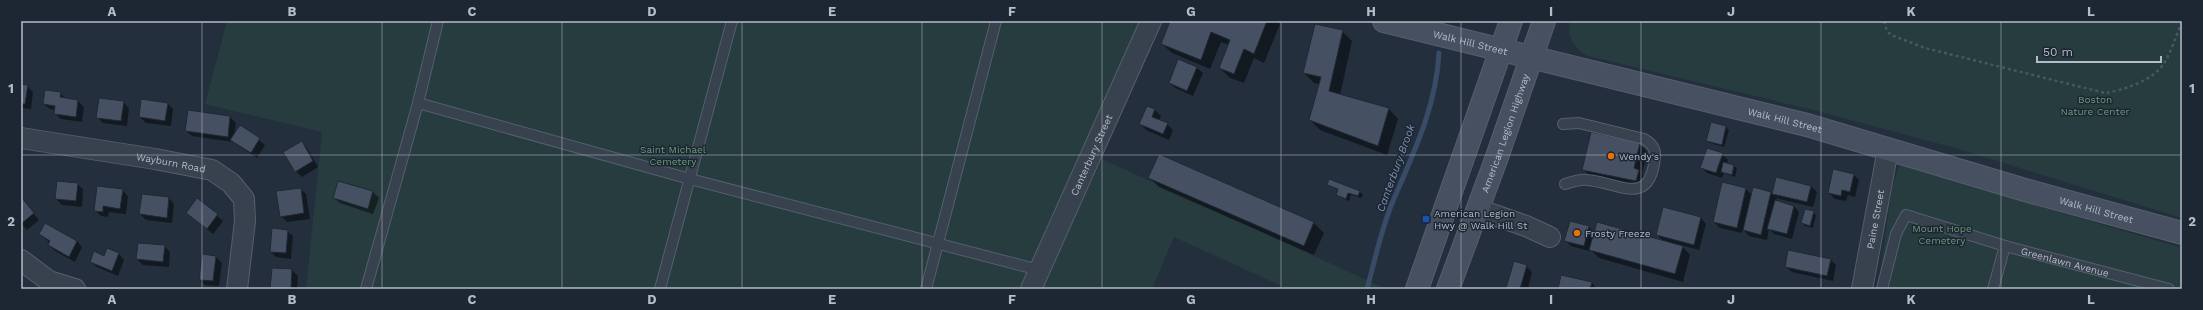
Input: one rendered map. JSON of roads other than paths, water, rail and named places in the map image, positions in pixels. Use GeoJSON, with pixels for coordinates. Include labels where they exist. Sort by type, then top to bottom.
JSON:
{"type":"FeatureCollection","features":[{"type":"Feature","properties":{"kind":"main road","name":"Walk Hill Street"},"geometry":{"type":"LineString","coordinates":[[1384,21],[1793,121],[2021,189],[2182,233]]}},
{"type":"Feature","properties":{"kind":"main road"},"geometry":{"type":"LineString","coordinates":[[1417,289],[1511,21]]}},
{"type":"Feature","properties":{"kind":"main road","name":"American Legion Highway"},"geometry":{"type":"LineString","coordinates":[[1448,289],[1544,21]]}},
{"type":"Feature","properties":{"kind":"street","name":"Canterbury Street"},"geometry":{"type":"LineString","coordinates":[[1031,289],[1151,21]]}},
{"type":"Feature","properties":{"kind":"street","name":"Wayburn Road"},"geometry":{"type":"LineString","coordinates":[[21,138],[155,159],[212,170],[231,182],[244,199],[246,221],[237,289]]}},
{"type":"Feature","properties":{"kind":"street","name":"Paine Street"},"geometry":{"type":"LineString","coordinates":[[1862,289],[1888,149]]}},
{"type":"Feature","properties":{"kind":"street"},"geometry":{"type":"LineString","coordinates":[[1477,209],[1526,226],[1550,237]]}},
{"type":"Feature","properties":{"kind":"street"},"geometry":{"type":"LineString","coordinates":[[21,260],[49,281],[75,289]]}},
{"type":"Feature","properties":{"kind":"lane"},"geometry":{"type":"LineString","coordinates":[[366,289],[418,103],[438,21]]}},
{"type":"Feature","properties":{"kind":"lane"},"geometry":{"type":"LineString","coordinates":[[660,289],[732,21]]}},
{"type":"Feature","properties":{"kind":"lane"},"geometry":{"type":"LineString","coordinates":[[926,289],[996,21]]}},
{"type":"Feature","properties":{"kind":"lane"},"geometry":{"type":"LineString","coordinates":[[418,103],[690,179],[1039,270]]}},
{"type":"Feature","properties":{"kind":"lane"},"geometry":{"type":"LineString","coordinates":[[1563,124],[1579,123],[1644,139],[1650,143],[1655,153],[1648,181],[1637,189],[1628,189],[1586,179],[1565,184]]}},
{"type":"Feature","properties":{"kind":"lane","name":"Greenlawn Avenue"},"geometry":{"type":"LineString","coordinates":[[1882,289],[1896,234],[1906,215],[2005,246],[2169,289]]}},
{"type":"Feature","properties":{"kind":"lane"},"geometry":{"type":"LineString","coordinates":[[1993,289],[2005,246]]}},
{"type":"Feature","properties":{"kind":"waterway","name":"Canterbury Brook"},"geometry":{"type":"LineString","coordinates":[[1367,289],[1385,222],[1429,111],[1434,92],[1439,53]]}},
{"type":"Feature","properties":{"kind":"place","name":"Wendy's"},"geometry":{"type":"Point","coordinates":[1611,156]}},
{"type":"Feature","properties":{"kind":"place","name":"American Legion Hwy @ Walk Hill St"},"geometry":{"type":"Point","coordinates":[1426,219]}},
{"type":"Feature","properties":{"kind":"place","name":"Frosty Freeze"},"geometry":{"type":"Point","coordinates":[1577,233]}},
{"type":"Feature","properties":{"kind":"park label","name":"Boston Nature Center"},"geometry":{"type":"Point","coordinates":[2095,104]}},
{"type":"Feature","properties":{"kind":"park label","name":"Saint Michael Cemetery"},"geometry":{"type":"Point","coordinates":[673,154]}},
{"type":"Feature","properties":{"kind":"park label","name":"Mount Hope Cemetery"},"geometry":{"type":"Point","coordinates":[1942,234]}}]}
